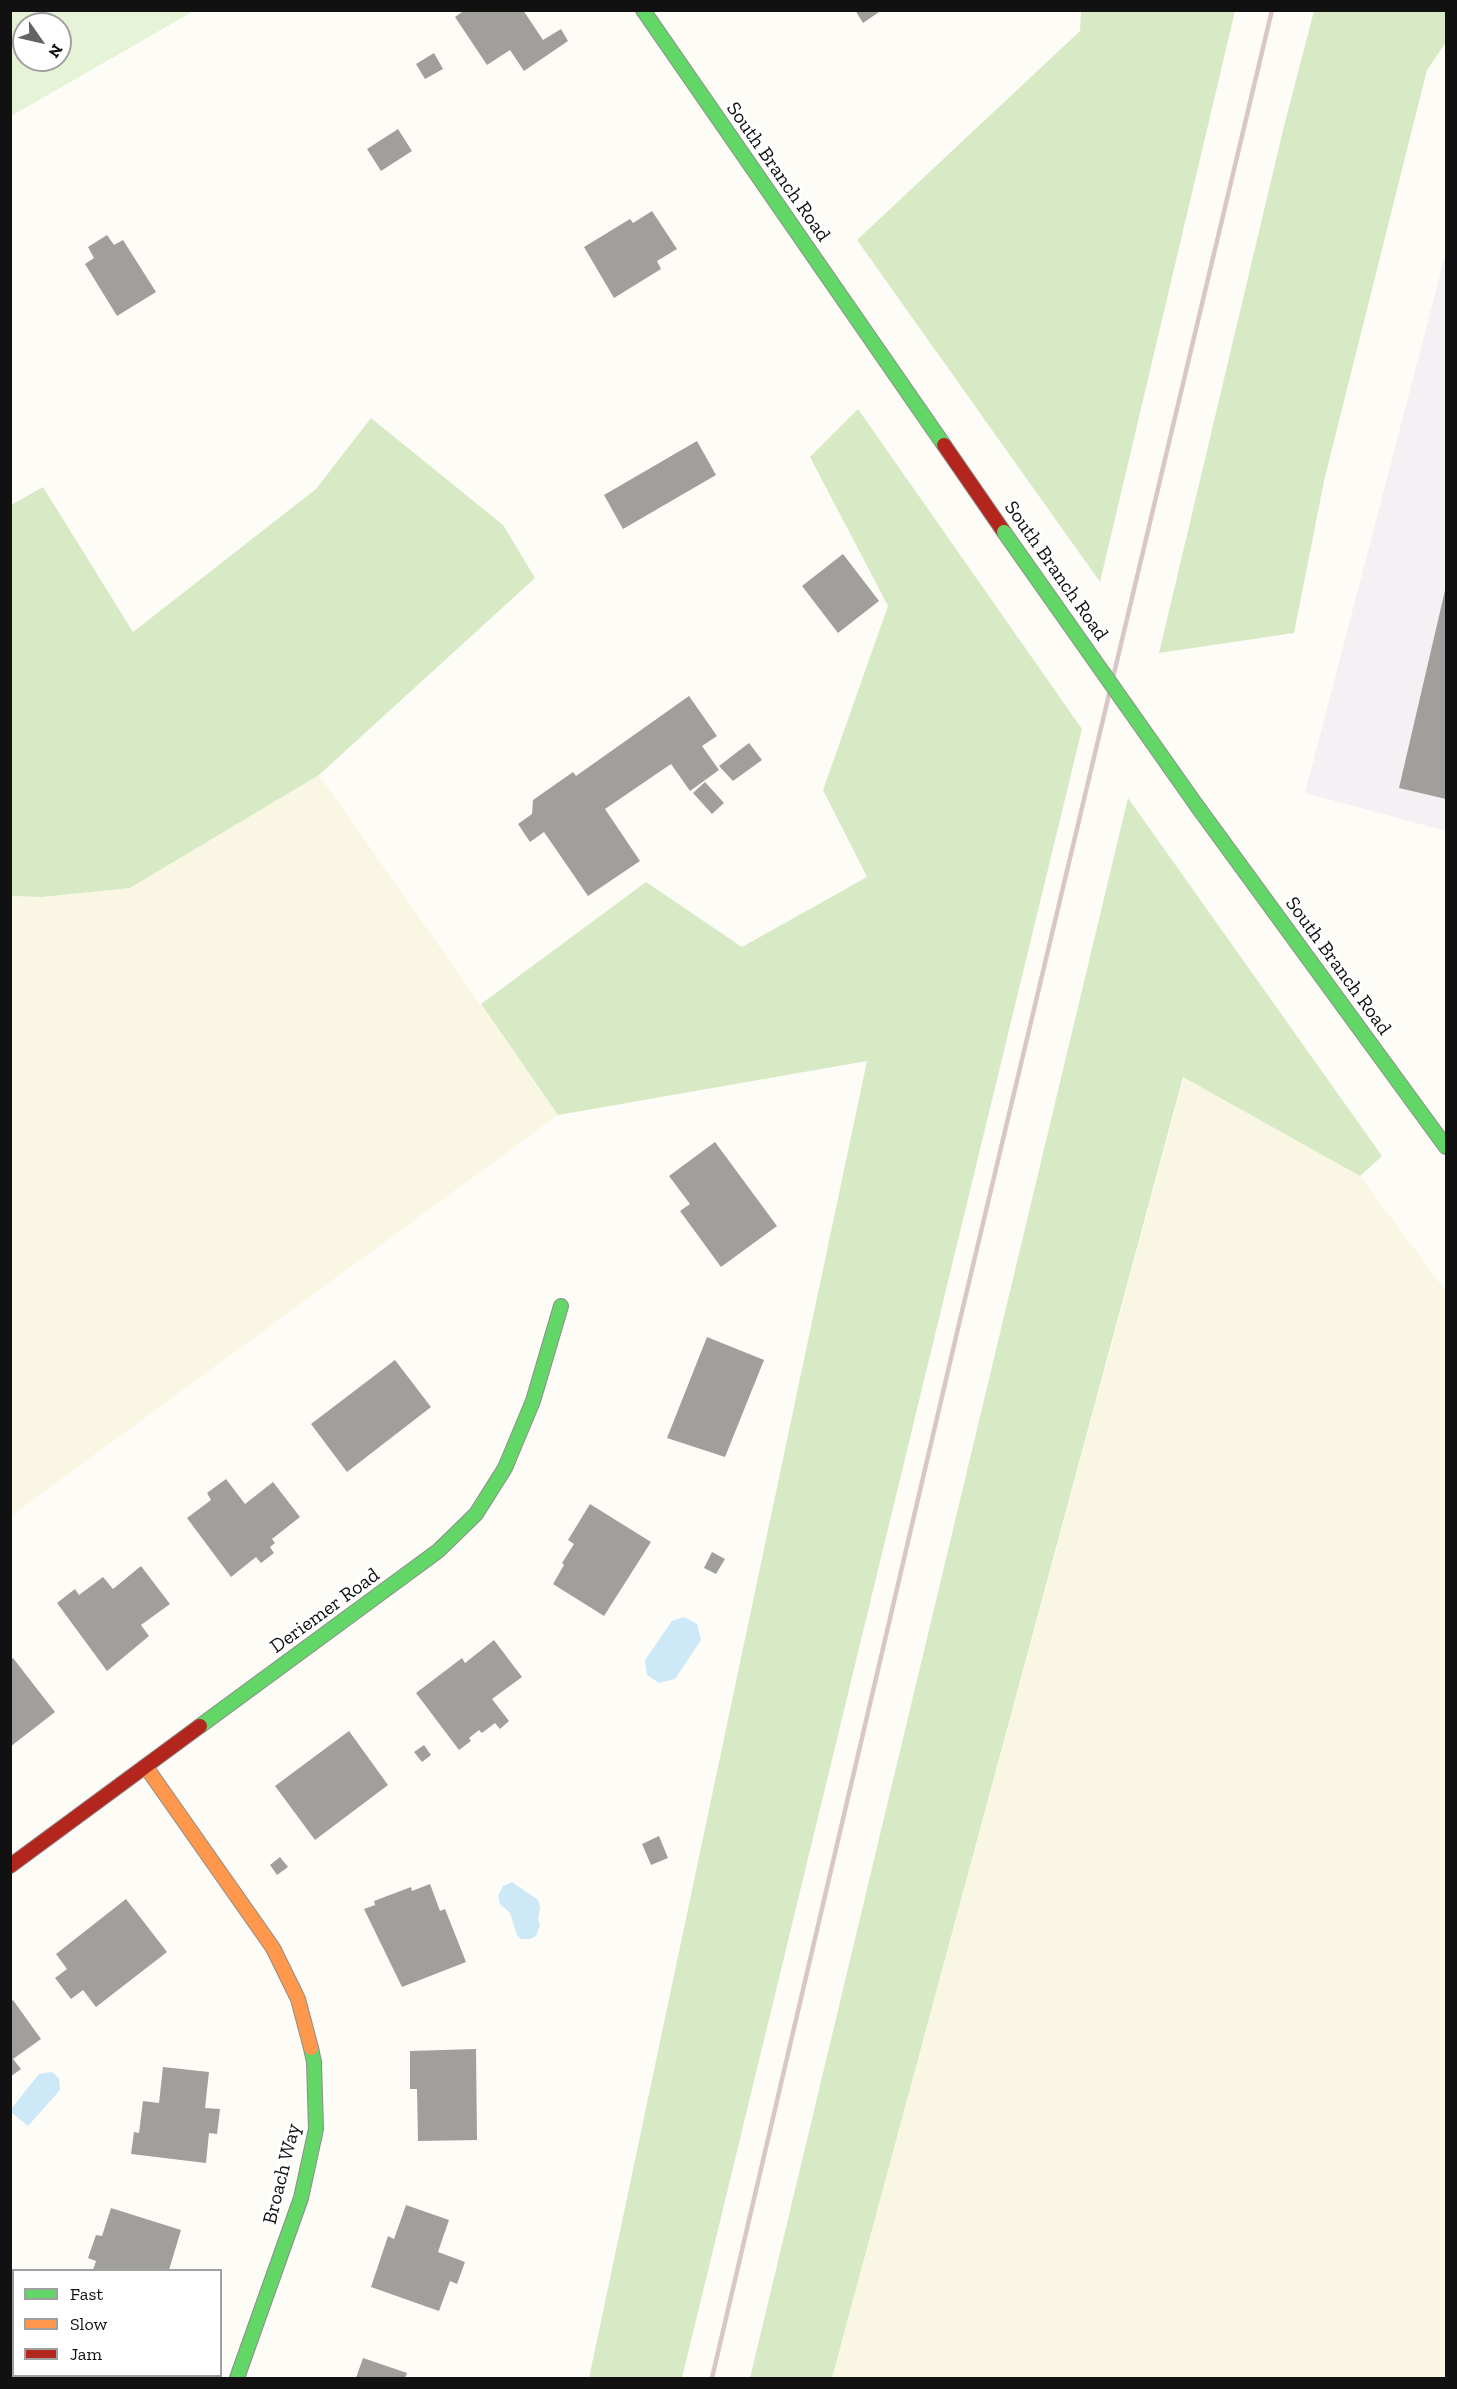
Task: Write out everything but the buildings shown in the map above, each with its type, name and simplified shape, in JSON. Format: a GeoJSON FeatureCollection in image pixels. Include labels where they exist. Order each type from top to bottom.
{"type":"FeatureCollection","features":[{"type":"Feature","properties":{"kind":"street","name":"South Branch Road"},"geometry":{"type":"LineString","coordinates":[[643,10],[1004,532],[1197,806],[1446,1147]]}},
{"type":"Feature","properties":{"kind":"street","name":"Deriemer Road"},"geometry":{"type":"LineString","coordinates":[[10,1866],[438,1551],[476,1514],[505,1468],[529,1411],[561,1306]]}},
{"type":"Feature","properties":{"kind":"street","name":"Broach Way"},"geometry":{"type":"LineString","coordinates":[[146,1767],[273,1948],[298,1999],[314,2062],[316,2128],[301,2198],[237,2379]]}},
{"type":"Feature","properties":{"kind":"shaded area"},"geometry":{"type":"Polygon","coordinates":[[[1446,252],[1446,831],[1305,793],[1446,252]]]}},
{"type":"Feature","properties":{"kind":"shaded area"},"geometry":{"type":"Polygon","coordinates":[[[319,775],[558,1115],[11,1516],[11,896],[42,897],[130,888],[319,775]]]}},
{"type":"Feature","properties":{"kind":"shaded area"},"geometry":{"type":"Polygon","coordinates":[[[1184,1077],[1360,1176],[1446,1291],[1446,2378],[832,2378],[1184,1077]]]}},
{"type":"Feature","properties":{"kind":"green space"},"geometry":{"type":"Polygon","coordinates":[[[11,10],[194,11],[11,116],[11,10]]]}},
{"type":"Feature","properties":{"kind":"green space"},"geometry":{"type":"Polygon","coordinates":[[[1081,11],[1235,11],[1100,582],[857,240],[1080,31],[1081,11]]]}},
{"type":"Feature","properties":{"kind":"green space"},"geometry":{"type":"Polygon","coordinates":[[[1314,11],[1446,11],[1446,42],[1427,70],[1324,481],[1294,633],[1159,653],[1284,126],[1314,11]]]}},
{"type":"Feature","properties":{"kind":"green space"},"geometry":{"type":"Polygon","coordinates":[[[858,409],[1082,729],[682,2378],[589,2378],[867,1061],[558,1115],[481,1004],[646,882],[742,947],[867,877],[823,790],[888,606],[810,457],[858,409]]]}},
{"type":"Feature","properties":{"kind":"green space"},"geometry":{"type":"Polygon","coordinates":[[[371,418],[503,525],[535,578],[319,775],[130,888],[42,897],[11,896],[11,505],[43,487],[133,632],[316,489],[371,418]]]}},
{"type":"Feature","properties":{"kind":"green space"},"geometry":{"type":"Polygon","coordinates":[[[1128,798],[1382,1156],[1360,1176],[1183,1077],[832,2378],[750,2378],[1128,798]]]}},
{"type":"Feature","properties":{"kind":"water"},"geometry":{"type":"Polygon","coordinates":[[[684,1617],[697,1624],[701,1640],[675,1679],[659,1683],[647,1675],[645,1660],[672,1621],[684,1617]]]}},
{"type":"Feature","properties":{"kind":"water"},"geometry":{"type":"Polygon","coordinates":[[[512,1882],[538,1900],[540,1925],[536,1936],[530,1939],[521,1939],[517,1935],[510,1913],[500,1904],[498,1896],[503,1886],[512,1882]]]}},
{"type":"Feature","properties":{"kind":"water"},"geometry":{"type":"Polygon","coordinates":[[[52,2072],[59,2078],[60,2090],[28,2126],[11,2112],[11,2109],[39,2074],[52,2072]]]}},
{"type":"Feature","properties":{"kind":"railway"},"geometry":{"type":"LineString","coordinates":[[712,2378],[959,1324],[1272,10]]}},
{"type":"Feature","properties":{"kind":"traffic: fast"},"geometry":{"type":"LineString","coordinates":[[643,10],[944,445]]}},
{"type":"Feature","properties":{"kind":"traffic: fast"},"geometry":{"type":"LineString","coordinates":[[1004,532],[1197,806]]}},
{"type":"Feature","properties":{"kind":"traffic: fast"},"geometry":{"type":"LineString","coordinates":[[1197,806],[1446,1147]]}},
{"type":"Feature","properties":{"kind":"traffic: fast"},"geometry":{"type":"LineString","coordinates":[[200,1726],[438,1551],[476,1514],[505,1468],[533,1401],[561,1306]]}},
{"type":"Feature","properties":{"kind":"traffic: fast"},"geometry":{"type":"LineString","coordinates":[[237,2378],[301,2198],[316,2129],[314,2062],[311,2048]]}},
{"type":"Feature","properties":{"kind":"traffic: slow"},"geometry":{"type":"LineString","coordinates":[[146,1767],[273,1948],[298,1999],[311,2048]]}},
{"type":"Feature","properties":{"kind":"traffic: jam"},"geometry":{"type":"LineString","coordinates":[[944,445],[1004,532]]}},
{"type":"Feature","properties":{"kind":"traffic: jam"},"geometry":{"type":"LineString","coordinates":[[10,1866],[200,1726]]}}]}
